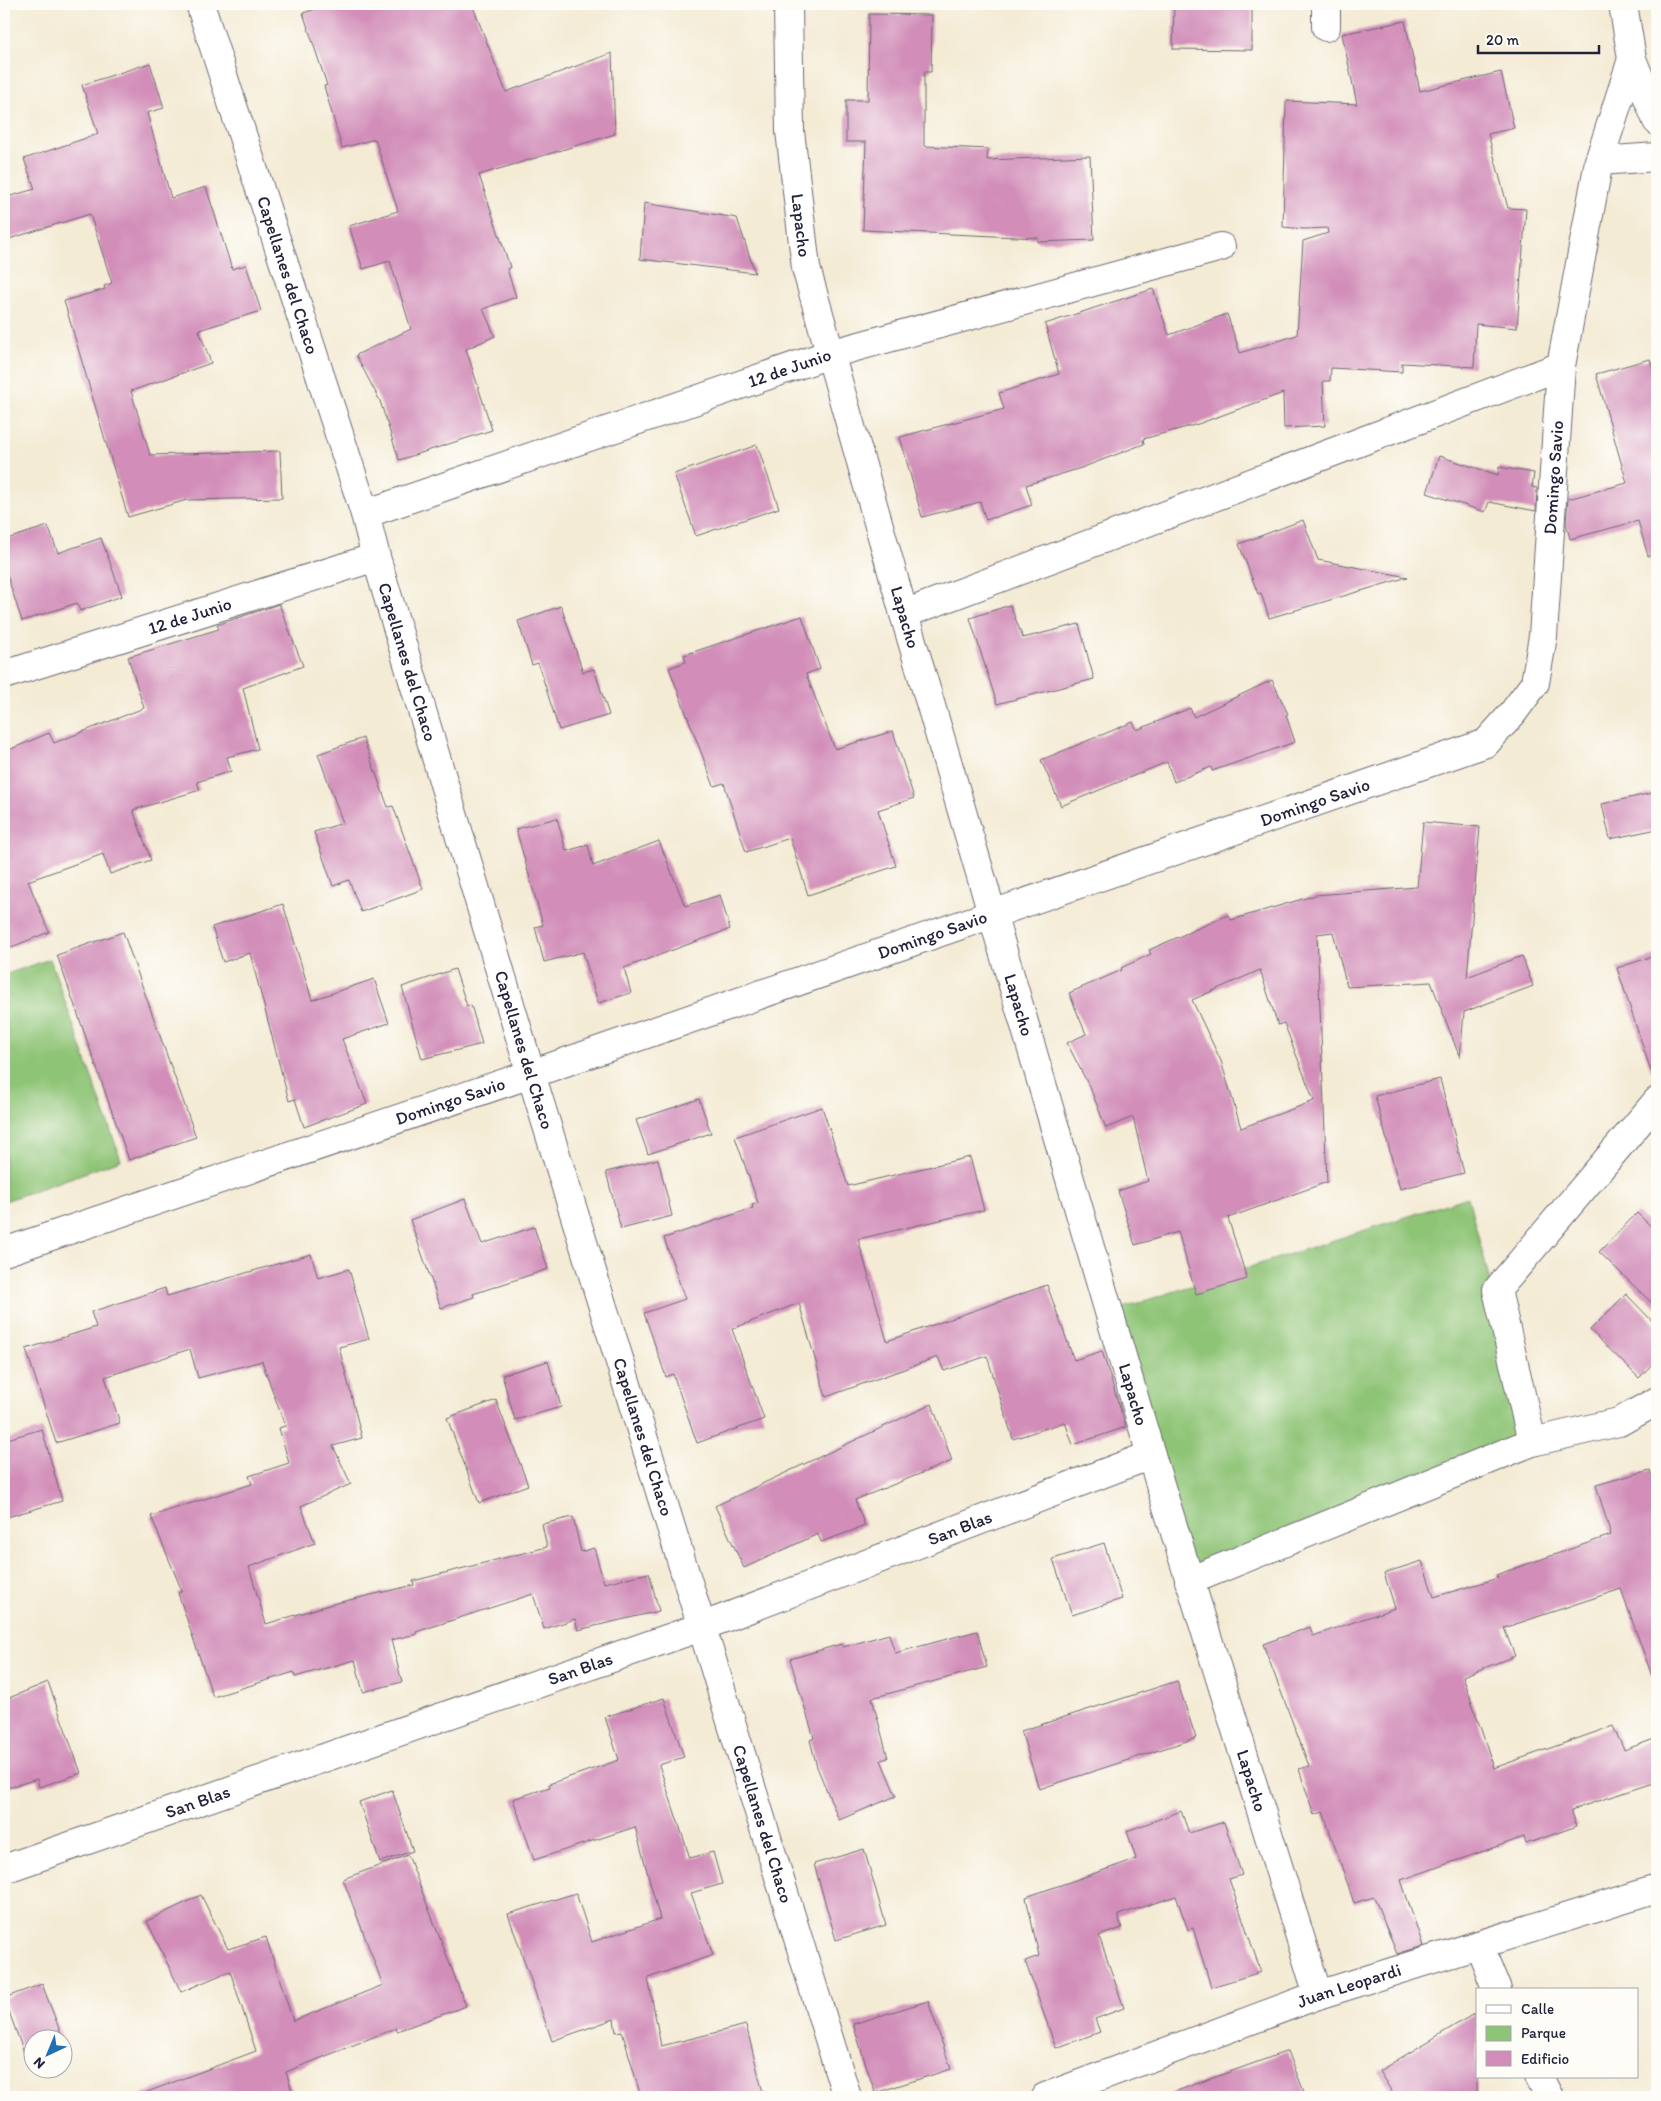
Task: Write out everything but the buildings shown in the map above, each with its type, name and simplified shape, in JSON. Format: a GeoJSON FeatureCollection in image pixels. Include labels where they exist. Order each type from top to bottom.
{"type":"FeatureCollection","features":[{"type":"Feature","properties":{"kind":"street","name":"Capellanes del Chaco"},"geometry":{"type":"LineString","coordinates":[[200,4],[365,514],[376,557],[531,1074],[847,2097]]}},
{"type":"Feature","properties":{"kind":"street","name":"Lapacho"},"geometry":{"type":"LineString","coordinates":[[788,4],[790,131],[806,268],[904,614],[1151,1455],[1318,1995]]}},
{"type":"Feature","properties":{"kind":"street"},"geometry":{"type":"LineString","coordinates":[[1623,4],[1632,59],[1657,120]]}},
{"type":"Feature","properties":{"kind":"street","name":"Domingo Savio"},"geometry":{"type":"LineString","coordinates":[[4,1252],[531,1074],[1486,743],[1512,714],[1535,683],[1543,636],[1561,366],[1599,161],[1632,59]]}},
{"type":"Feature","properties":{"kind":"street"},"geometry":{"type":"LineString","coordinates":[[1599,161],[1657,156]]}},
{"type":"Feature","properties":{"kind":"street","name":"12 de Junio"},"geometry":{"type":"LineString","coordinates":[[365,514],[830,354],[1221,247]]}},
{"type":"Feature","properties":{"kind":"street"},"geometry":{"type":"LineString","coordinates":[[904,614],[1561,366]]}},
{"type":"Feature","properties":{"kind":"street","name":"12 de Junio"},"geometry":{"type":"LineString","coordinates":[[4,675],[376,557]]}},
{"type":"Feature","properties":{"kind":"street"},"geometry":{"type":"LineString","coordinates":[[1532,1442],[1496,1290],[1657,1101]]}},
{"type":"Feature","properties":{"kind":"street"},"geometry":{"type":"LineString","coordinates":[[1189,1581],[1532,1442],[1619,1422],[1657,1401]]}},
{"type":"Feature","properties":{"kind":"street","name":"San Blas"},"geometry":{"type":"LineString","coordinates":[[4,1869],[701,1627],[1151,1455]]}},
{"type":"Feature","properties":{"kind":"street","name":"Juan Leopardi"},"geometry":{"type":"LineString","coordinates":[[1053,2096],[1318,1995],[1657,1890]]}},
{"type":"Feature","properties":{"kind":"street"},"geometry":{"type":"LineString","coordinates":[[1479,1946],[1496,1988]]}},
{"type":"Feature","properties":{"kind":"street"},"geometry":{"type":"LineString","coordinates":[[1540,2078],[1549,2097]]}},
{"type":"Feature","properties":{"kind":"green space"},"geometry":{"type":"Polygon","coordinates":[[[50,959],[121,1160],[5,1201],[4,975],[50,959]]]}},
{"type":"Feature","properties":{"kind":"green space"},"geometry":{"type":"Polygon","coordinates":[[[1468,1197],[1532,1442],[1189,1581],[1110,1312],[1468,1197]]]}}]}
